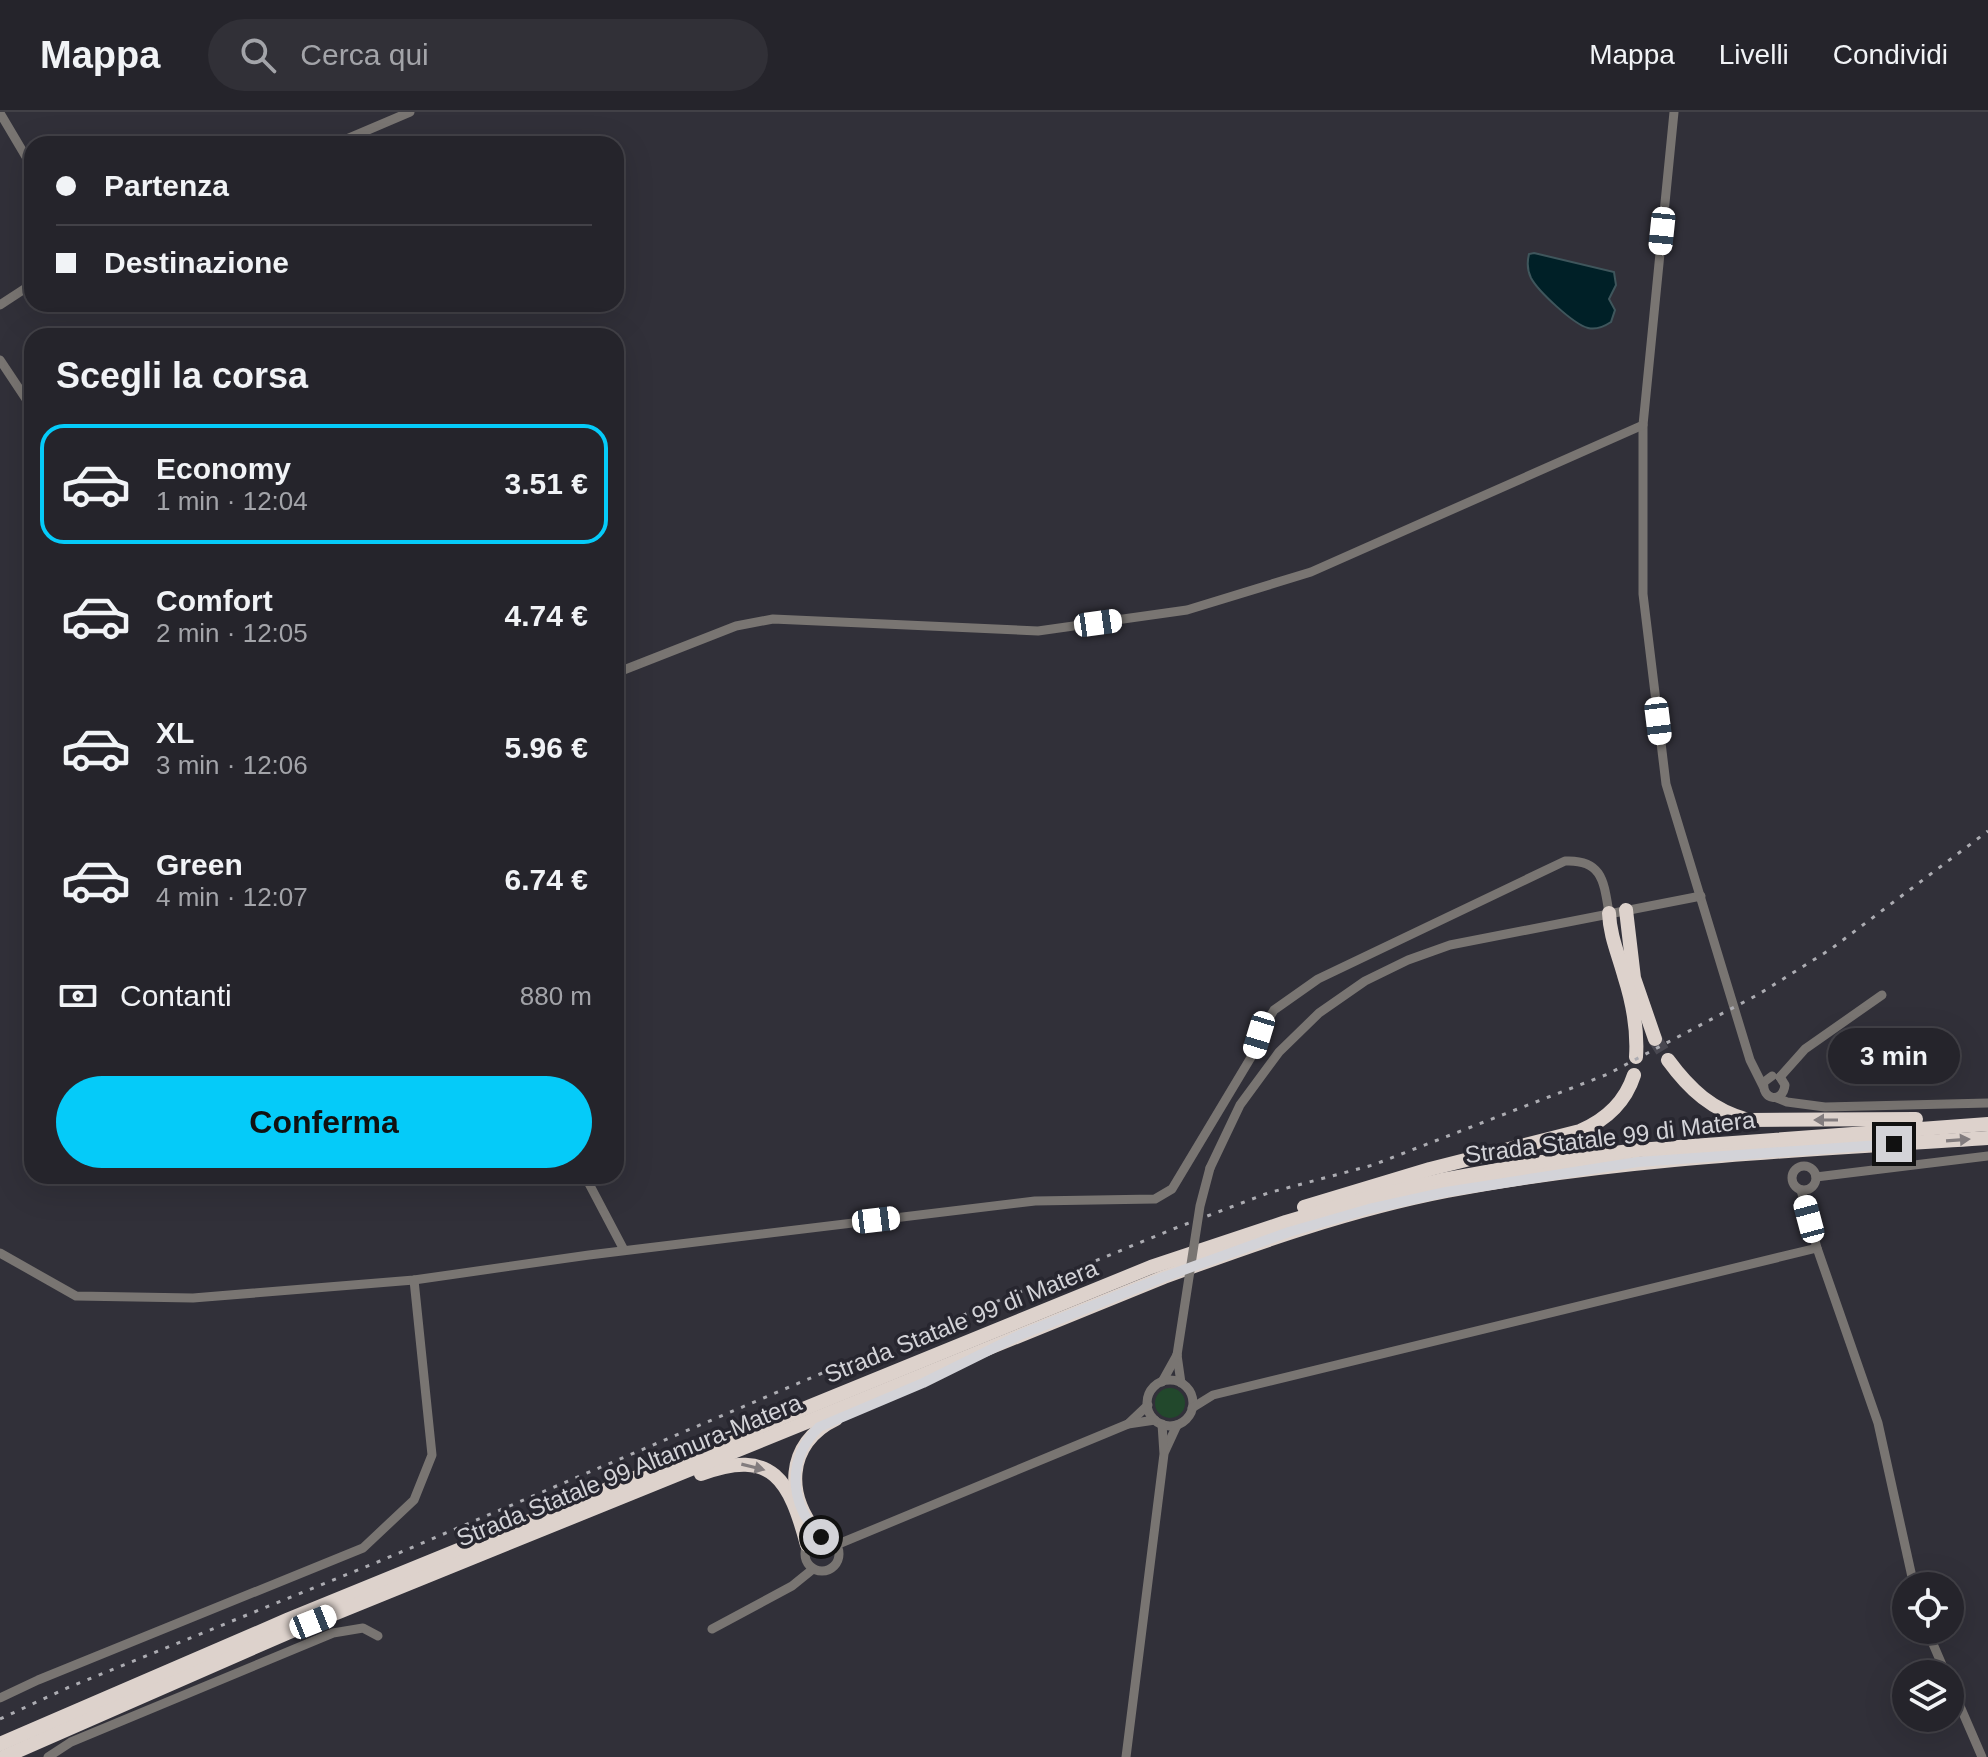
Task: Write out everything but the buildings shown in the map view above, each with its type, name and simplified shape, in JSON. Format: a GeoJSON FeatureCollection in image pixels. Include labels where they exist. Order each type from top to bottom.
{"type":"FeatureCollection","features":[{"type":"Feature","properties":{"kind":"highway"},"geometry":{"type":"LineString","coordinates":[[1626,910],[1634,978],[1655,1039]]}},
{"type":"Feature","properties":{"kind":"highway"},"geometry":{"type":"LineString","coordinates":[[1609,913],[1613,945],[1635,1018],[1638,1036],[1636,1057]]}},
{"type":"Feature","properties":{"kind":"highway"},"geometry":{"type":"LineString","coordinates":[[1668,1060],[1686,1085],[1705,1102],[1727,1114],[1748,1120],[1988,1122]]}},
{"type":"Feature","properties":{"kind":"highway"},"geometry":{"type":"LineString","coordinates":[[1151,1267],[1242,1228],[1326,1200],[1430,1169],[1580,1131],[1594,1125],[1616,1108],[1625,1098],[1634,1075]]}},
{"type":"Feature","properties":{"kind":"highway","name":"Strada Statale 99 di Matera"},"geometry":{"type":"LineString","coordinates":[[0,1744],[287,1620],[1151,1267],[1286,1222],[1442,1180],[1528,1165],[1638,1150],[1988,1122]]}},
{"type":"Feature","properties":{"kind":"highway","name":"Strada Statale 99 Altamura-Matera"},"geometry":{"type":"LineString","coordinates":[[4,1757],[287,1633],[1164,1277],[1289,1232],[1446,1192],[1638,1162],[1988,1138]]}},
{"type":"Feature","properties":{"kind":"highway"},"geometry":{"type":"LineString","coordinates":[[821,1537],[806,1518],[797,1495],[795,1474],[799,1454],[807,1438],[819,1427],[923,1383],[1020,1335]]}},
{"type":"Feature","properties":{"kind":"highway"},"geometry":{"type":"LineString","coordinates":[[442,1570],[499,1553],[706,1472],[739,1463],[756,1465],[782,1482],[801,1521],[807,1545]]}},
{"type":"Feature","properties":{"kind":"street"},"geometry":{"type":"LineString","coordinates":[[354,136],[410,112]]}},
{"type":"Feature","properties":{"kind":"street"},"geometry":{"type":"LineString","coordinates":[[1674,112],[1643,425],[1643,594],[1666,784],[1750,1060],[1766,1095],[1805,1106],[1988,1103]]}},
{"type":"Feature","properties":{"kind":"street"},"geometry":{"type":"LineString","coordinates":[[0,113],[24,154]]}},
{"type":"Feature","properties":{"kind":"street"},"geometry":{"type":"LineString","coordinates":[[0,305],[24,289]]}},
{"type":"Feature","properties":{"kind":"street"},"geometry":{"type":"LineString","coordinates":[[0,360],[24,396]]}},
{"type":"Feature","properties":{"kind":"street"},"geometry":{"type":"LineString","coordinates":[[624,670],[736,626],[773,619],[1038,631],[1187,610],[1311,572],[1643,425]]}},
{"type":"Feature","properties":{"kind":"street"},"geometry":{"type":"LineString","coordinates":[[0,1253],[76,1296],[193,1298],[414,1280],[624,1250],[1035,1201],[1155,1199],[1172,1189],[1253,1054],[1259,1035],[1274,1010],[1318,979],[1565,861],[1581,860],[1590,863],[1597,871],[1605,889],[1609,913]]}},
{"type":"Feature","properties":{"kind":"street"},"geometry":{"type":"LineString","coordinates":[[1128,1424],[1148,1405],[1151,1391],[1162,1382],[1177,1355],[1200,1206],[1210,1168],[1240,1105],[1279,1052],[1319,1013],[1365,981],[1408,960],[1450,945],[1701,896]]}},
{"type":"Feature","properties":{"kind":"street"},"geometry":{"type":"LineString","coordinates":[[1763,1086],[1766,1079],[1776,1076],[1805,1049],[1882,995]]}},
{"type":"Feature","properties":{"kind":"street"},"geometry":{"type":"LineString","coordinates":[[1750,1060],[1776,1076],[1805,1106]]}},
{"type":"Feature","properties":{"kind":"street"},"geometry":{"type":"LineString","coordinates":[[1777,1098],[1785,1088]]}},
{"type":"Feature","properties":{"kind":"street"},"geometry":{"type":"LineString","coordinates":[[1816,1177],[1988,1156]]}},
{"type":"Feature","properties":{"kind":"street"},"geometry":{"type":"LineString","coordinates":[[1816,1177],[1805,1166],[1794,1171],[1792,1182],[1801,1190],[1817,1248],[1878,1423],[1911,1572]]}},
{"type":"Feature","properties":{"kind":"street"},"geometry":{"type":"LineString","coordinates":[[1801,1190],[1812,1187],[1816,1177]]}},
{"type":"Feature","properties":{"kind":"street"},"geometry":{"type":"LineString","coordinates":[[589,1184],[624,1250]]}},
{"type":"Feature","properties":{"kind":"street"},"geometry":{"type":"LineString","coordinates":[[1164,1454],[1177,1425],[1187,1419],[1192,1408],[1213,1395],[1817,1248]]}},
{"type":"Feature","properties":{"kind":"street"},"geometry":{"type":"LineString","coordinates":[[0,1698],[363,1548],[414,1500],[432,1455],[414,1280]]}},
{"type":"Feature","properties":{"kind":"street"},"geometry":{"type":"LineString","coordinates":[[1177,1355],[1192,1408]]}},
{"type":"Feature","properties":{"kind":"street"},"geometry":{"type":"LineString","coordinates":[[1162,1382],[1213,1395]]}},
{"type":"Feature","properties":{"kind":"street"},"geometry":{"type":"LineString","coordinates":[[1126,1757],[1164,1454],[1159,1422],[1148,1405]]}},
{"type":"Feature","properties":{"kind":"street"},"geometry":{"type":"LineString","coordinates":[[836,1545],[1128,1424],[1159,1422],[1177,1425]]}},
{"type":"Feature","properties":{"kind":"street"},"geometry":{"type":"LineString","coordinates":[[816,1538],[832,1540],[836,1545],[839,1556],[834,1566],[824,1572],[813,1569],[806,1561],[807,1545],[816,1538]]}},
{"type":"Feature","properties":{"kind":"street"},"geometry":{"type":"LineString","coordinates":[[712,1629],[792,1586],[813,1569]]}},
{"type":"Feature","properties":{"kind":"street"},"geometry":{"type":"LineString","coordinates":[[48,1757],[71,1742],[333,1633],[363,1628],[378,1636]]}},
{"type":"Feature","properties":{"kind":"street"},"geometry":{"type":"LineString","coordinates":[[1964,1715],[1982,1757]]}},
{"type":"Feature","properties":{"kind":"street"},"geometry":{"type":"LineString","coordinates":[[20,1757],[33,1751],[44,1739]]}},
{"type":"Feature","properties":{"kind":"green space"},"geometry":{"type":"Polygon","coordinates":[[[1170,1388],[1181,1392],[1185,1403],[1181,1414],[1170,1418],[1159,1414],[1155,1403],[1159,1392],[1170,1388]]]}},
{"type":"Feature","properties":{"kind":"water"},"geometry":{"type":"Polygon","coordinates":[[[1534,253],[1614,272],[1616,285],[1609,299],[1615,310],[1611,322],[1588,328],[1556,306],[1530,275],[1528,257],[1534,253]]]}},
{"type":"Feature","properties":{"kind":"tunnel"},"geometry":{"type":"LineString","coordinates":[[1655,1039],[1668,1060]]}},
{"type":"Feature","properties":{"kind":"railway"},"geometry":{"type":"LineString","coordinates":[[0,1719],[67,1688],[380,1561],[820,1374],[1173,1229],[1268,1193],[1373,1165],[1608,1074],[1759,994],[1831,949],[1988,831]]}},
{"type":"Feature","properties":{"kind":"route"},"geometry":{"type":"LineString","coordinates":[[821,1537],[806,1518],[797,1495],[795,1474],[799,1454],[807,1438],[819,1427],[923,1383],[1020,1335],[1164,1277],[1289,1232],[1369,1209],[1446,1192],[1638,1162],[1894,1144]]}}]}
